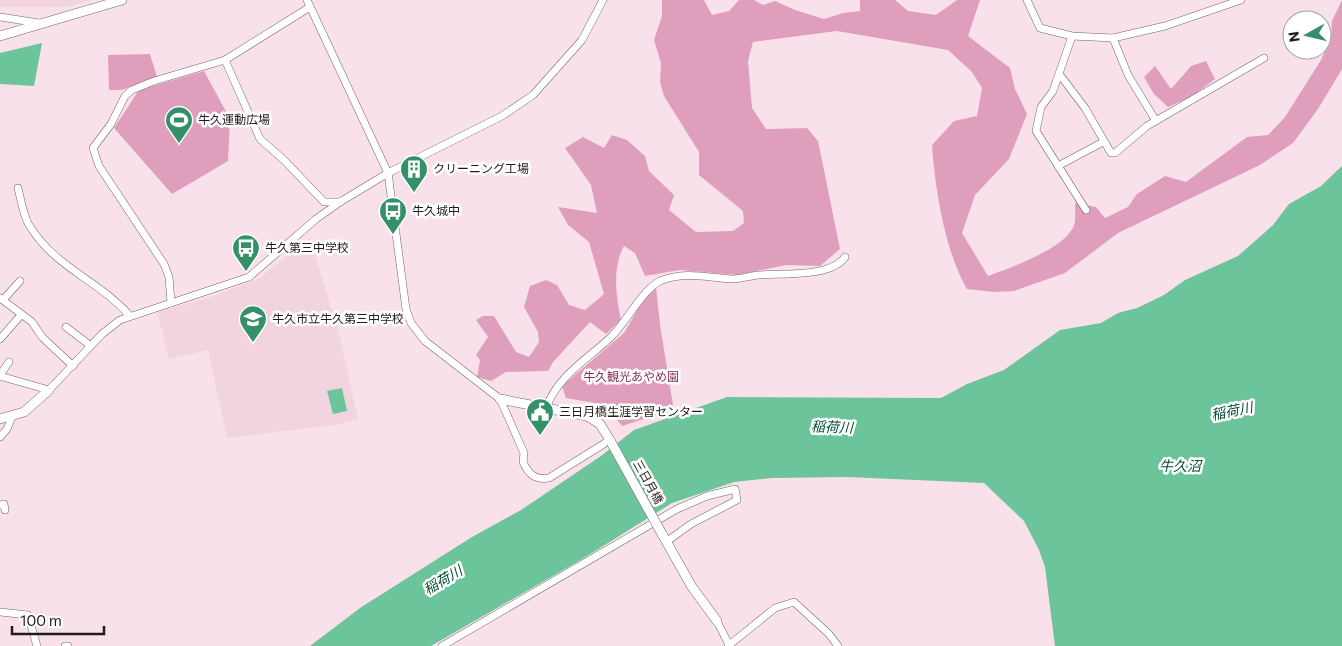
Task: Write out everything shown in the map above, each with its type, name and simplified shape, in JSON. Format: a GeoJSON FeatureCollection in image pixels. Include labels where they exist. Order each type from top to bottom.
{"type":"FeatureCollection","features":[{"type":"Feature","properties":{"kind":"street"},"geometry":{"type":"LineString","coordinates":[[0,36],[122,0]]}},
{"type":"Feature","properties":{"kind":"street"},"geometry":{"type":"LineString","coordinates":[[0,419],[24,412],[50,390],[112,326],[130,316],[249,277],[316,219],[340,202],[388,173],[502,116],[533,95],[582,40],[603,0]]}},
{"type":"Feature","properties":{"kind":"street"},"geometry":{"type":"LineString","coordinates":[[1028,0],[1040,28],[1072,36],[1113,38],[1165,26],[1241,0]]}},
{"type":"Feature","properties":{"kind":"street"},"geometry":{"type":"LineString","coordinates":[[171,303],[168,277],[164,264],[99,166],[93,148],[111,124],[125,96],[132,90],[225,60],[309,4],[388,173],[406,309],[411,323],[425,341],[500,400],[524,453],[523,462],[527,471],[540,479],[549,478],[611,441]]}},
{"type":"Feature","properties":{"kind":"street"},"geometry":{"type":"LineString","coordinates":[[0,17],[44,24]]}},
{"type":"Feature","properties":{"kind":"street"},"geometry":{"type":"LineString","coordinates":[[1072,36],[1060,75],[1053,91],[1041,107],[1036,131],[1086,210]]}},
{"type":"Feature","properties":{"kind":"street"},"geometry":{"type":"LineString","coordinates":[[1113,38],[1128,75],[1156,121]]}},
{"type":"Feature","properties":{"kind":"street"},"geometry":{"type":"LineString","coordinates":[[1060,75],[1085,108],[1111,153],[1116,153],[1156,121],[1264,58]]}},
{"type":"Feature","properties":{"kind":"street"},"geometry":{"type":"LineString","coordinates":[[225,60],[260,139],[284,160],[324,202],[340,202]]}},
{"type":"Feature","properties":{"kind":"street"},"geometry":{"type":"LineString","coordinates":[[1058,166],[1104,142]]}},
{"type":"Feature","properties":{"kind":"street"},"geometry":{"type":"LineString","coordinates":[[18,188],[28,224],[50,254],[117,301],[130,316]]}},
{"type":"Feature","properties":{"kind":"street"},"geometry":{"type":"LineString","coordinates":[[546,408],[562,381],[610,338],[627,320],[648,290],[659,282],[678,275],[733,279],[754,275],[817,272],[834,266],[845,257]]}},
{"type":"Feature","properties":{"kind":"street"},"geometry":{"type":"LineString","coordinates":[[20,281],[1,299],[32,322],[42,337],[72,366]]}},
{"type":"Feature","properties":{"kind":"street"},"geometry":{"type":"LineString","coordinates":[[0,340],[21,315]]}},
{"type":"Feature","properties":{"kind":"street"},"geometry":{"type":"LineString","coordinates":[[66,327],[91,346]]}},
{"type":"Feature","properties":{"kind":"street"},"geometry":{"type":"LineString","coordinates":[[9,362],[0,376],[50,390]]}},
{"type":"Feature","properties":{"kind":"street","name":"三日月橋"},"geometry":{"type":"LineString","coordinates":[[500,400],[587,416],[600,424],[692,587],[717,621]]}},
{"type":"Feature","properties":{"kind":"street"},"geometry":{"type":"LineString","coordinates":[[0,437],[7,429],[12,417]]}},
{"type":"Feature","properties":{"kind":"street"},"geometry":{"type":"LineString","coordinates":[[442,646],[677,509],[707,496],[735,489],[737,500],[691,524],[666,542]]}},
{"type":"Feature","properties":{"kind":"street"},"geometry":{"type":"LineString","coordinates":[[717,621],[728,645],[775,608],[794,602],[829,634],[838,646]]}},
{"type":"Feature","properties":{"kind":"street"},"geometry":{"type":"LineString","coordinates":[[0,612],[28,615],[37,646]]}},
{"type":"Feature","properties":{"kind":"shaded area"},"geometry":{"type":"Polygon","coordinates":[[[0,0],[92,0],[67,7],[0,7],[0,0]]]}},
{"type":"Feature","properties":{"kind":"shaded area","name":"牛久市立牛久第三中学校"},"geometry":{"type":"Polygon","coordinates":[[[310,238],[340,337],[358,419],[335,425],[227,438],[208,350],[169,359],[157,312],[211,297],[258,279],[310,238]]]}},
{"type":"Feature","properties":{"kind":"green space"},"geometry":{"type":"Polygon","coordinates":[[[662,0],[704,0],[712,15],[729,11],[739,0],[754,0],[763,5],[775,1],[795,10],[824,19],[843,13],[860,11],[860,0],[895,0],[908,11],[936,15],[957,0],[980,0],[968,36],[1010,68],[1015,89],[1027,114],[1009,159],[975,195],[962,233],[988,276],[1036,257],[1059,243],[1074,226],[1075,203],[1096,207],[1105,218],[1128,207],[1137,194],[1165,176],[1186,182],[1247,137],[1268,135],[1285,117],[1321,60],[1332,60],[1332,21],[1342,0],[1342,69],[1318,109],[1293,143],[1260,165],[1118,233],[1065,273],[1014,291],[993,292],[967,289],[959,274],[942,219],[933,162],[932,145],[954,121],[977,116],[982,88],[972,72],[948,50],[837,31],[753,42],[748,61],[752,108],[766,129],[807,128],[818,141],[840,249],[820,266],[786,265],[737,275],[680,270],[645,276],[635,253],[624,246],[620,254],[616,273],[621,320],[606,334],[590,322],[553,362],[548,371],[506,372],[491,381],[477,377],[480,360],[476,355],[488,337],[476,320],[483,316],[494,316],[516,352],[529,357],[539,342],[538,332],[524,307],[530,286],[546,280],[557,285],[569,305],[585,310],[604,294],[589,242],[568,225],[558,207],[597,213],[591,185],[565,148],[583,137],[604,148],[612,135],[627,140],[645,156],[649,171],[674,195],[669,210],[696,232],[733,231],[744,223],[743,211],[699,175],[699,152],[664,96],[660,82],[661,63],[654,40],[662,16],[662,0]]]}},
{"type":"Feature","properties":{"kind":"green space"},"geometry":{"type":"Polygon","coordinates":[[[150,54],[157,77],[122,90],[109,90],[108,55],[150,54]]]}},
{"type":"Feature","properties":{"kind":"green space"},"geometry":{"type":"Polygon","coordinates":[[[1206,61],[1215,79],[1192,96],[1168,107],[1154,94],[1144,77],[1155,66],[1171,89],[1191,66],[1206,61]]]}},
{"type":"Feature","properties":{"kind":"green space","name":"牛久運動広場"},"geometry":{"type":"Polygon","coordinates":[[[204,71],[230,119],[228,161],[172,194],[114,128],[139,90],[204,71]]]}},
{"type":"Feature","properties":{"kind":"green space","name":"牛久観光あやめ園"},"geometry":{"type":"Polygon","coordinates":[[[656,287],[673,405],[653,416],[622,426],[606,405],[566,398],[562,386],[624,333],[642,302],[656,287]]]}},
{"type":"Feature","properties":{"kind":"water"},"geometry":{"type":"Polygon","coordinates":[[[42,43],[34,86],[0,84],[0,53],[42,43]]]}},
{"type":"Feature","properties":{"kind":"water","name":"牛久沼"},"geometry":{"type":"Polygon","coordinates":[[[1342,166],[1342,646],[1055,646],[1045,567],[1039,550],[1024,521],[984,483],[847,477],[772,478],[734,482],[672,503],[584,558],[431,646],[310,646],[360,608],[472,537],[521,510],[601,456],[634,430],[727,397],[941,398],[967,384],[1004,370],[1060,330],[1101,323],[1118,313],[1137,308],[1164,295],[1185,280],[1238,256],[1273,225],[1289,204],[1321,186],[1342,166]]]}},
{"type":"Feature","properties":{"kind":"water"},"geometry":{"type":"Polygon","coordinates":[[[342,388],[347,411],[333,414],[327,391],[342,388]]]}},
{"type":"Feature","properties":{"kind":"place","name":"牛久運動広場"},"geometry":{"type":"Point","coordinates":[179,144]}},
{"type":"Feature","properties":{"kind":"place","name":"クリーニング工場"},"geometry":{"type":"Point","coordinates":[414,193]}},
{"type":"Feature","properties":{"kind":"place","name":"牛久城中"},"geometry":{"type":"Point","coordinates":[393,235]}},
{"type":"Feature","properties":{"kind":"place","name":"牛久第三中学校"},"geometry":{"type":"Point","coordinates":[246,272]}},
{"type":"Feature","properties":{"kind":"place","name":"牛久市立牛久第三中学校"},"geometry":{"type":"Point","coordinates":[253,343]}},
{"type":"Feature","properties":{"kind":"place","name":"三日月橋生涯学習センター"},"geometry":{"type":"Point","coordinates":[540,436]}},
{"type":"Feature","properties":{"kind":"water label","name":"稲荷川"},"geometry":{"type":"Point","coordinates":[1232,411]}},
{"type":"Feature","properties":{"kind":"water label","name":"稲荷川"},"geometry":{"type":"Point","coordinates":[832,427]}},
{"type":"Feature","properties":{"kind":"water label","name":"稲荷川"},"geometry":{"type":"Point","coordinates":[443,580]}}]}
